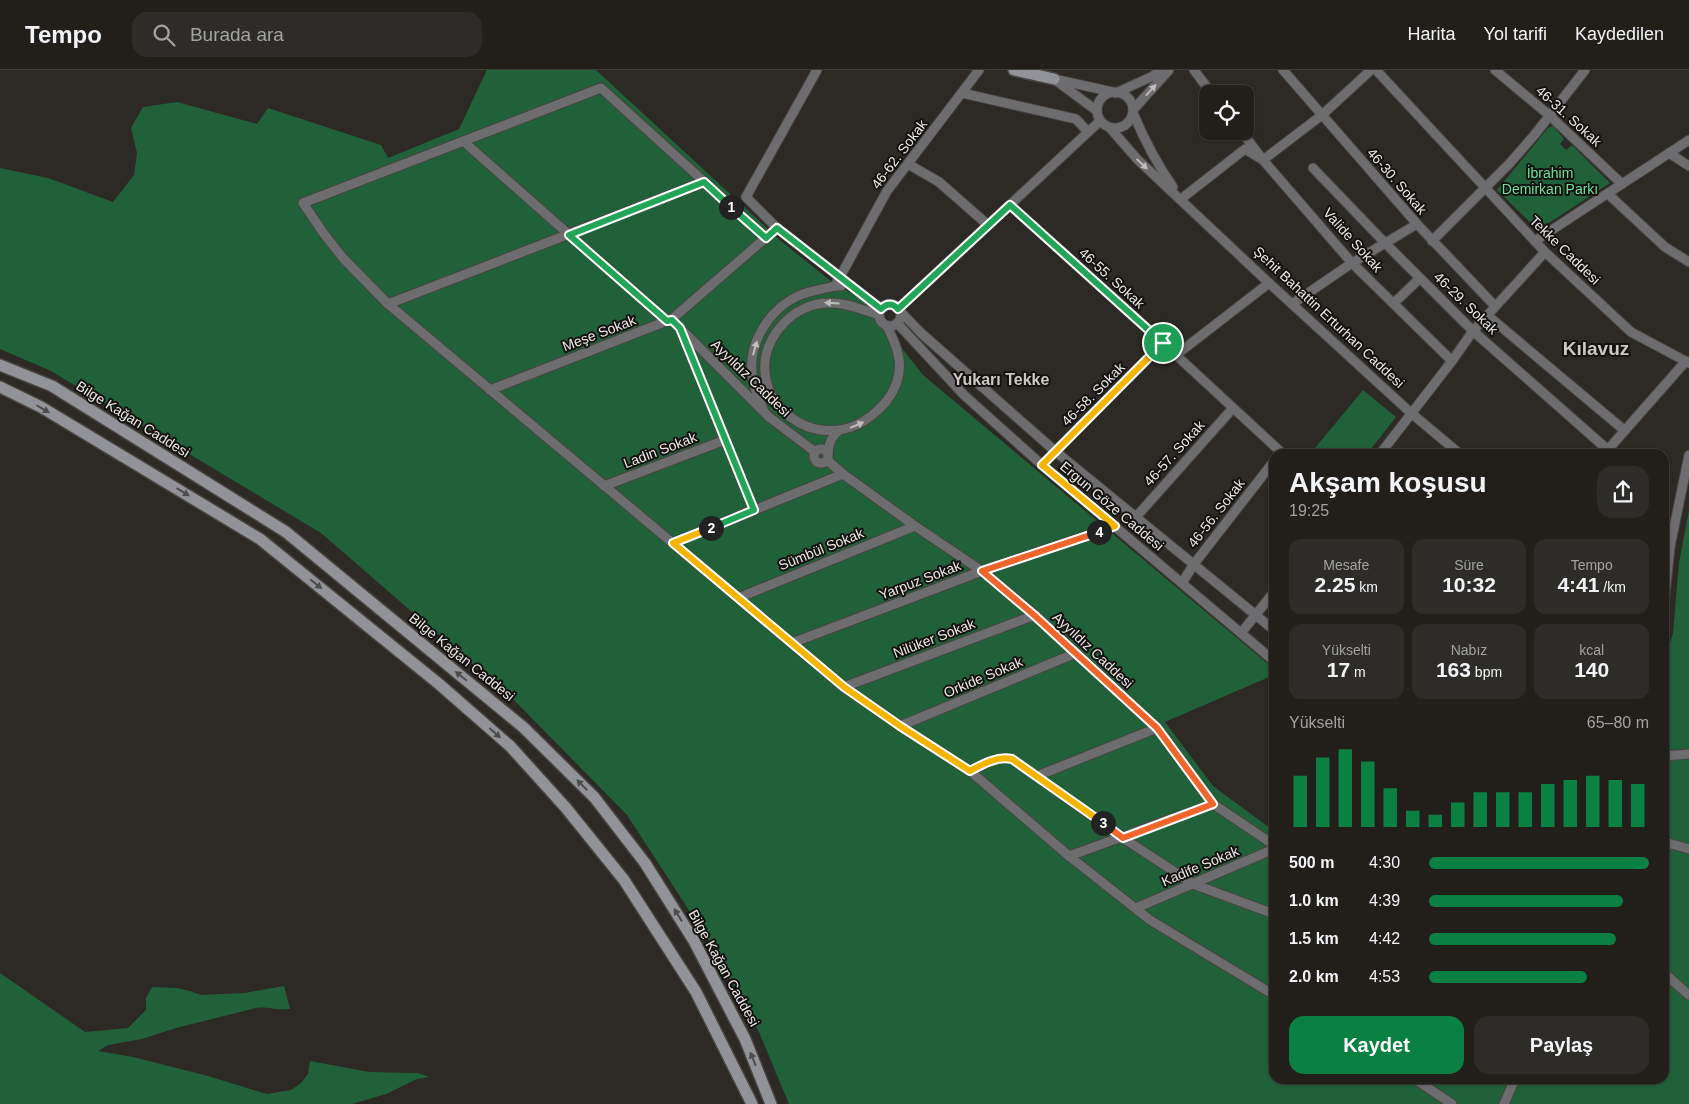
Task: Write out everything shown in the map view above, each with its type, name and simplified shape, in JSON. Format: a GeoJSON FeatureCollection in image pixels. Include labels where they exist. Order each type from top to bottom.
{"type":"FeatureCollection","features":[{"type":"Feature","properties":{"kind":"main road"},"geometry":{"type":"LineString","coordinates":[[1014,70],[1054,79]]}},
{"type":"Feature","properties":{"kind":"main road","name":"Bilge Kağan Caddesi"},"geometry":{"type":"LineString","coordinates":[[0,365],[52,386],[286,532],[523,727],[594,796],[645,863],[694,941],[745,1039],[771,1104]]}},
{"type":"Feature","properties":{"kind":"main road"},"geometry":{"type":"LineString","coordinates":[[0,386],[41,407],[260,539],[439,684],[510,746],[566,808],[624,880],[696,992],[752,1104]]}},
{"type":"Feature","properties":{"kind":"street"},"geometry":{"type":"LineString","coordinates":[[817,70],[746,197],[777,228],[854,286],[880,312],[882,322],[892,324]]}},
{"type":"Feature","properties":{"kind":"street","name":"46-62. Sokak"},"geometry":{"type":"LineString","coordinates":[[835,286],[887,191],[980,70]]}},
{"type":"Feature","properties":{"kind":"street"},"geometry":{"type":"LineString","coordinates":[[1162,70],[1153,76],[1102,98],[1098,103],[1097,110],[1100,121],[1110,128],[1124,126],[1130,119],[1133,111],[1169,70]]}},
{"type":"Feature","properties":{"kind":"street"},"geometry":{"type":"LineString","coordinates":[[1194,70],[1205,85]]}},
{"type":"Feature","properties":{"kind":"street","name":"46-30. Sokak"},"geometry":{"type":"LineString","coordinates":[[1283,70],[1432,241],[1495,306]]}},
{"type":"Feature","properties":{"kind":"street"},"geometry":{"type":"LineString","coordinates":[[1181,199],[1245,149],[1263,160],[1322,115],[1371,70]]}},
{"type":"Feature","properties":{"kind":"street","name":"Tekke Caddesi"},"geometry":{"type":"LineString","coordinates":[[1376,70],[1545,252],[1631,332],[1687,362]]}},
{"type":"Feature","properties":{"kind":"street","name":"46-31. Sokak"},"geometry":{"type":"LineString","coordinates":[[1495,70],[1549,115],[1622,184]]}},
{"type":"Feature","properties":{"kind":"street"},"geometry":{"type":"LineString","coordinates":[[1432,241],[1486,188],[1536,133],[1586,70]]}},
{"type":"Feature","properties":{"kind":"street"},"geometry":{"type":"LineString","coordinates":[[1054,79],[1122,94],[1132,104],[1133,111]]}},
{"type":"Feature","properties":{"kind":"street"},"geometry":{"type":"LineString","coordinates":[[1054,79],[1097,110]]}},
{"type":"Feature","properties":{"kind":"street"},"geometry":{"type":"LineString","coordinates":[[766,238],[601,88],[303,203],[343,258],[388,304],[844,687],[970,771],[1070,856],[1150,920],[1269,993]]}},
{"type":"Feature","properties":{"kind":"street"},"geometry":{"type":"LineString","coordinates":[[962,93],[1076,119],[1088,132]]}},
{"type":"Feature","properties":{"kind":"street","name":"Şehit Bahattin Erturhan Caddesi"},"geometry":{"type":"LineString","coordinates":[[1133,111],[1156,163],[1181,199]]}},
{"type":"Feature","properties":{"kind":"street"},"geometry":{"type":"LineString","coordinates":[[899,310],[1100,121]]}},
{"type":"Feature","properties":{"kind":"street","name":"Şehit Bahattin Erturhan Caddesi"},"geometry":{"type":"LineString","coordinates":[[1110,128],[1138,160],[1269,283],[1411,413],[1454,449]]}},
{"type":"Feature","properties":{"kind":"street","name":"Valide Sokak"},"geometry":{"type":"LineString","coordinates":[[1248,140],[1352,263],[1452,361]]}},
{"type":"Feature","properties":{"kind":"street"},"geometry":{"type":"LineString","coordinates":[[1535,241],[1689,140]]}},
{"type":"Feature","properties":{"kind":"street","name":"Ayyıldız Caddesi"},"geometry":{"type":"LineString","coordinates":[[463,141],[569,235],[680,328],[763,412],[823,454],[842,474],[982,571],[1034,615],[1157,728],[1213,804],[1269,842]]}},
{"type":"Feature","properties":{"kind":"street"},"geometry":{"type":"LineString","coordinates":[[1669,152],[1689,166]]}},
{"type":"Feature","properties":{"kind":"street"},"geometry":{"type":"LineString","coordinates":[[908,164],[939,182],[988,225]]}},
{"type":"Feature","properties":{"kind":"street","name":"46-29. Sokak"},"geometry":{"type":"LineString","coordinates":[[1313,168],[1473,331],[1603,449]]}},
{"type":"Feature","properties":{"kind":"street"},"geometry":{"type":"LineString","coordinates":[[388,304],[704,182]]}},
{"type":"Feature","properties":{"kind":"street"},"geometry":{"type":"LineString","coordinates":[[1608,194],[1665,247],[1689,262]]}},
{"type":"Feature","properties":{"kind":"street","name":"46-55. Sokak"},"geometry":{"type":"LineString","coordinates":[[1010,205],[1277,449]]}},
{"type":"Feature","properties":{"kind":"street"},"geometry":{"type":"LineString","coordinates":[[1292,304],[1352,263],[1417,224]]}},
{"type":"Feature","properties":{"kind":"street","name":"Meşe Sokak"},"geometry":{"type":"LineString","coordinates":[[490,390],[669,320],[777,228]]}},
{"type":"Feature","properties":{"kind":"street"},"geometry":{"type":"LineString","coordinates":[[1384,449],[1473,331],[1545,252]]}},
{"type":"Feature","properties":{"kind":"street"},"geometry":{"type":"LineString","coordinates":[[1394,304],[1420,278]]}},
{"type":"Feature","properties":{"kind":"street"},"geometry":{"type":"LineString","coordinates":[[1176,355],[1269,283]]}},
{"type":"Feature","properties":{"kind":"street"},"geometry":{"type":"LineString","coordinates":[[763,412],[753,378],[753,354],[766,322],[785,303],[800,295],[835,286],[854,286]]}},
{"type":"Feature","properties":{"kind":"street"},"geometry":{"type":"LineString","coordinates":[[880,312],[829,302],[803,309],[785,321],[771,342],[765,361],[770,390],[781,408],[805,426],[821,430],[851,428],[874,415],[894,391],[898,374],[898,354],[892,324]]}},
{"type":"Feature","properties":{"kind":"street"},"geometry":{"type":"LineString","coordinates":[[880,312],[886,305],[899,310]]}},
{"type":"Feature","properties":{"kind":"street"},"geometry":{"type":"LineString","coordinates":[[892,324],[900,317],[899,310]]}},
{"type":"Feature","properties":{"kind":"street","name":"Ergun Göze Caddesi"},"geometry":{"type":"LineString","coordinates":[[899,310],[921,333],[1055,451],[1269,626]]}},
{"type":"Feature","properties":{"kind":"street","name":"46-29. Sokak"},"geometry":{"type":"LineString","coordinates":[[1487,315],[1624,430]]}},
{"type":"Feature","properties":{"kind":"street","name":"Ergun Göze Caddesi"},"geometry":{"type":"LineString","coordinates":[[892,324],[964,395],[1042,465],[1269,657]]}},
{"type":"Feature","properties":{"kind":"street"},"geometry":{"type":"LineString","coordinates":[[680,328],[754,510]]}},
{"type":"Feature","properties":{"kind":"street","name":"46-58. Sokak"},"geometry":{"type":"LineString","coordinates":[[1042,465],[1163,343]]}},
{"type":"Feature","properties":{"kind":"street"},"geometry":{"type":"LineString","coordinates":[[1608,449],[1687,362]]}},
{"type":"Feature","properties":{"kind":"street"},"geometry":{"type":"LineString","coordinates":[[951,381],[962,369]]}},
{"type":"Feature","properties":{"kind":"street"},"geometry":{"type":"LineString","coordinates":[[964,395],[976,382]]}},
{"type":"Feature","properties":{"kind":"street","name":"46-57. Sokak"},"geometry":{"type":"LineString","coordinates":[[1136,517],[1233,408]]}},
{"type":"Feature","properties":{"kind":"street"},"geometry":{"type":"LineString","coordinates":[[821,430],[824,440],[823,454]]}},
{"type":"Feature","properties":{"kind":"street"},"geometry":{"type":"LineString","coordinates":[[823,454],[834,435],[840,430]]}},
{"type":"Feature","properties":{"kind":"street","name":"Ladin Sokak"},"geometry":{"type":"LineString","coordinates":[[604,486],[725,440]]}},
{"type":"Feature","properties":{"kind":"street"},"geometry":{"type":"LineString","coordinates":[[1669,538],[1689,455]]}},
{"type":"Feature","properties":{"kind":"street","name":"46-56. Sokak"},"geometry":{"type":"LineString","coordinates":[[1182,583],[1194,564],[1269,467]]}},
{"type":"Feature","properties":{"kind":"street"},"geometry":{"type":"LineString","coordinates":[[673,543],[842,474]]}},
{"type":"Feature","properties":{"kind":"street","name":"Sümbül Sokak"},"geometry":{"type":"LineString","coordinates":[[738,598],[915,526]]}},
{"type":"Feature","properties":{"kind":"street","name":"Yarpuz Sokak"},"geometry":{"type":"LineString","coordinates":[[792,642],[982,571],[1115,526]]}},
{"type":"Feature","properties":{"kind":"street"},"geometry":{"type":"LineString","coordinates":[[1241,633],[1269,598]]}},
{"type":"Feature","properties":{"kind":"street","name":"Nilüker Sokak"},"geometry":{"type":"LineString","coordinates":[[844,687],[1034,615]]}},
{"type":"Feature","properties":{"kind":"street","name":"Orkide Sokak"},"geometry":{"type":"LineString","coordinates":[[900,726],[1076,653]]}},
{"type":"Feature","properties":{"kind":"street"},"geometry":{"type":"LineString","coordinates":[[1037,776],[1157,728]]}},
{"type":"Feature","properties":{"kind":"street"},"geometry":{"type":"LineString","coordinates":[[1669,756],[1689,754]]}},
{"type":"Feature","properties":{"kind":"street"},"geometry":{"type":"LineString","coordinates":[[970,771],[984,764],[1005,758],[1012,759],[1123,838],[1193,884],[1269,912]]}},
{"type":"Feature","properties":{"kind":"street"},"geometry":{"type":"LineString","coordinates":[[1070,856],[1213,804]]}},
{"type":"Feature","properties":{"kind":"street"},"geometry":{"type":"LineString","coordinates":[[1669,843],[1689,849]]}},
{"type":"Feature","properties":{"kind":"street","name":"Kadife Sokak"},"geometry":{"type":"LineString","coordinates":[[1136,908],[1269,850]]}},
{"type":"Feature","properties":{"kind":"street"},"geometry":{"type":"LineString","coordinates":[[1669,977],[1689,995]]}},
{"type":"Feature","properties":{"kind":"street"},"geometry":{"type":"LineString","coordinates":[[1422,1084],[1452,1104]]}},
{"type":"Feature","properties":{"kind":"street"},"geometry":{"type":"LineString","coordinates":[[1504,1104],[1513,1084]]}},
{"type":"Feature","properties":{"kind":"green space"},"geometry":{"type":"Polygon","coordinates":[[[487,70],[596,70],[781,241],[832,282],[865,301],[923,375],[1269,665],[1269,677],[1165,722],[1213,786],[1269,827],[1269,1084],[1669,1084],[1669,647],[1673,633],[1679,563],[1689,510],[1689,1104],[789,1104],[759,1032],[711,944],[627,815],[515,701],[321,533],[51,371],[0,349],[0,168],[48,178],[113,202],[134,175],[137,153],[131,128],[143,107],[177,102],[257,124],[268,108],[381,145],[388,158],[459,129],[487,70]]]}},
{"type":"Feature","properties":{"kind":"green space","name":"İbrahim Demirkan Parkı"},"geometry":{"type":"Polygon","coordinates":[[[1553,126],[1564,139],[1560,144],[1566,150],[1572,145],[1610,183],[1537,229],[1497,190],[1548,128],[1553,126]]]}},
{"type":"Feature","properties":{"kind":"green space"},"geometry":{"type":"Polygon","coordinates":[[[1363,390],[1396,417],[1371,449],[1314,449],[1363,390]]]}},
{"type":"Feature","properties":{"kind":"green space"},"geometry":{"type":"Polygon","coordinates":[[[0,973],[85,1032],[128,1028],[146,1010],[146,998],[152,987],[177,988],[201,995],[244,993],[284,986],[290,1009],[256,1008],[176,1028],[142,1039],[108,1045],[98,1051],[133,1057],[208,1076],[267,1094],[291,1090],[301,1083],[308,1074],[310,1061],[369,1072],[418,1073],[429,1077],[417,1079],[386,1094],[352,1104],[0,1104],[0,973]]]}},
{"type":"Feature","properties":{"kind":"district","name":"Kılavuz"},"geometry":{"type":"Point","coordinates":[1596,348]}},
{"type":"Feature","properties":{"kind":"district","name":"Yukarı Tekke"},"geometry":{"type":"Point","coordinates":[1001,379]}},
{"type":"Feature","properties":{"kind":"route"},"geometry":{"type":"LineString","coordinates":[[704,182],[766,238],[777,228],[854,286],[881,309],[886,305],[890,305],[898,309],[1010,205],[1163,343],[1042,465],[1115,526],[982,571],[1034,615],[1157,728],[1213,804],[1123,838],[1012,759],[997,759],[970,771],[900,726],[844,687],[673,543],[754,510],[680,328],[672,320],[667,321],[569,235],[704,182]]}}]}
